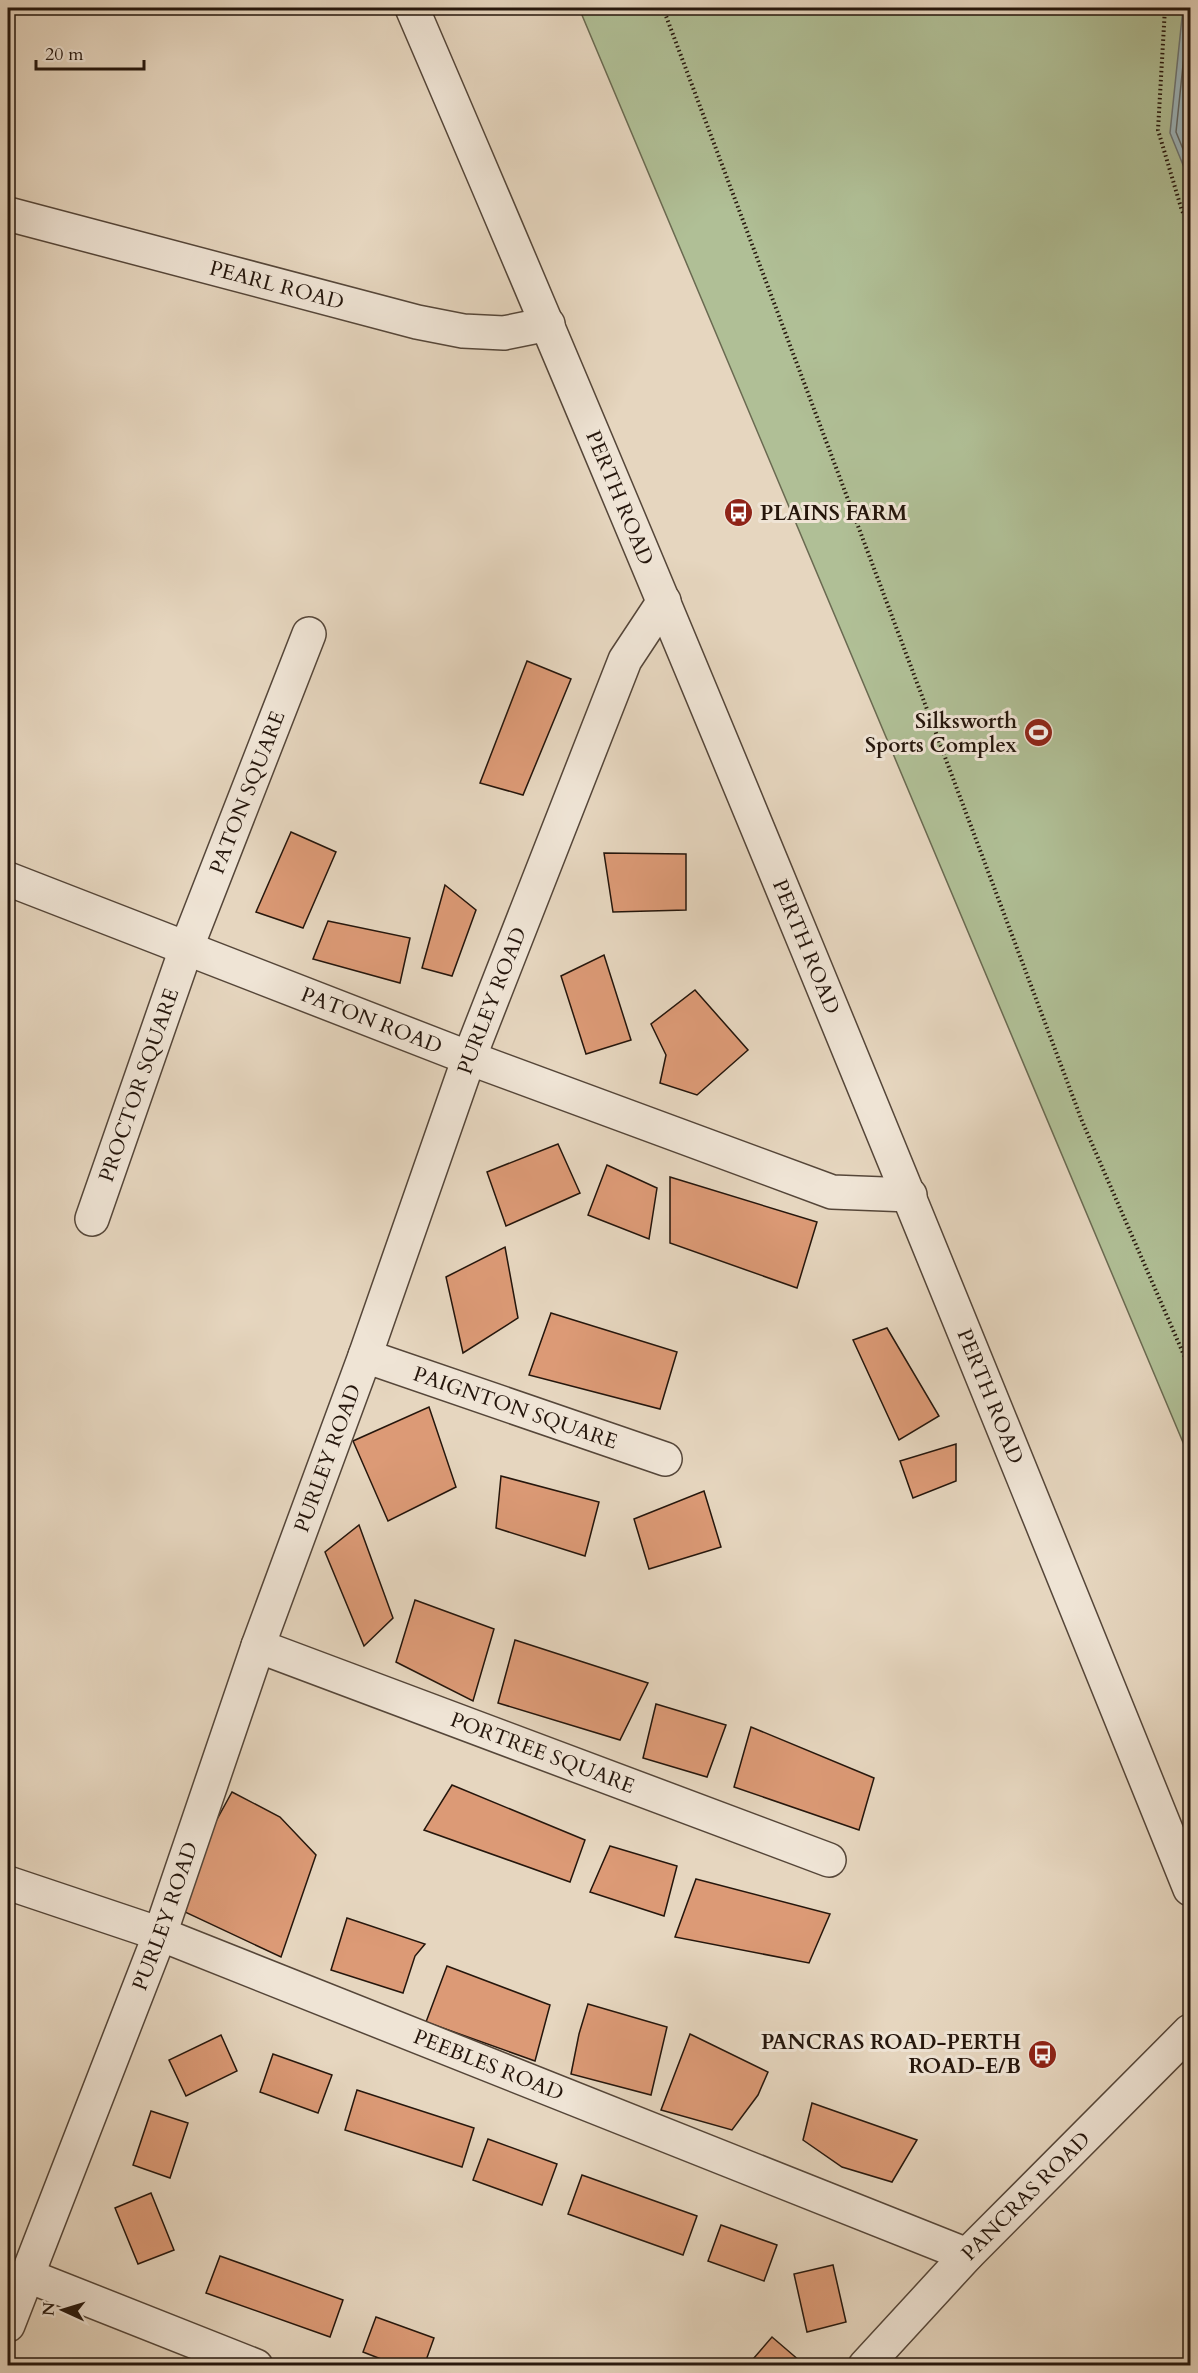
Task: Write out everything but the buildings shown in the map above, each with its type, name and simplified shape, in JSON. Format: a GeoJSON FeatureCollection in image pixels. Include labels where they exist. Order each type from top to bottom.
{"type":"FeatureCollection","features":[{"type":"Feature","properties":{"kind":"street","name":"PERTH ROAD"},"geometry":{"type":"LineString","coordinates":[[412,8],[664,601],[910,1195],[1191,1889]]}},
{"type":"Feature","properties":{"kind":"street","name":"PEARL ROAD"},"geometry":{"type":"LineString","coordinates":[[8,214],[417,322],[463,332],[504,333],[548,324]]}},
{"type":"Feature","properties":{"kind":"street","name":"PURLEY ROAD"},"geometry":{"type":"LineString","coordinates":[[8,2325],[160,1934],[258,1646],[365,1356],[469,1058],[625,660],[664,601]]}},
{"type":"Feature","properties":{"kind":"street","name":"PATON SQUARE"},"geometry":{"type":"LineString","coordinates":[[186,949],[309,634]]}},
{"type":"Feature","properties":{"kind":"street","name":"PATON ROAD"},"geometry":{"type":"LineString","coordinates":[[8,879],[469,1058],[832,1192],[910,1195]]}},
{"type":"Feature","properties":{"kind":"street","name":"PROCTOR SQUARE"},"geometry":{"type":"LineString","coordinates":[[92,1219],[186,949]]}},
{"type":"Feature","properties":{"kind":"street","name":"PAIGNTON SQUARE"},"geometry":{"type":"LineString","coordinates":[[365,1356],[665,1459]]}},
{"type":"Feature","properties":{"kind":"street","name":"PORTREE SQUARE"},"geometry":{"type":"LineString","coordinates":[[258,1646],[829,1860]]}},
{"type":"Feature","properties":{"kind":"street","name":"PEEBLES ROAD"},"geometry":{"type":"LineString","coordinates":[[8,1883],[160,1934],[967,2254]]}},
{"type":"Feature","properties":{"kind":"street","name":"PANCRAS ROAD"},"geometry":{"type":"LineString","coordinates":[[865,2366],[967,2254],[1191,2031]]}},
{"type":"Feature","properties":{"kind":"street"},"geometry":{"type":"LineString","coordinates":[[26,2275],[256,2366]]}},
{"type":"Feature","properties":{"kind":"path"},"geometry":{"type":"LineString","coordinates":[[663,8],[1082,1121],[1191,1369]]}},
{"type":"Feature","properties":{"kind":"path"},"geometry":{"type":"LineString","coordinates":[[1165,8],[1158,130],[1182,212],[1191,223]]}},
{"type":"Feature","properties":{"kind":"green space","name":"Silksworth Sports Complex"},"geometry":{"type":"Polygon","coordinates":[[[579,8],[1190,8],[1190,1459],[579,8]]]}},
{"type":"Feature","properties":{"kind":"water"},"geometry":{"type":"Polygon","coordinates":[[[1183,8],[1190,8],[1190,182],[1170,133],[1183,8]]]}},
{"type":"Feature","properties":{"kind":"place","name":"PLAINS FARM"},"geometry":{"type":"Point","coordinates":[739,513]}},
{"type":"Feature","properties":{"kind":"place","name":"Silksworth Sports Complex"},"geometry":{"type":"Point","coordinates":[1038,733]}},
{"type":"Feature","properties":{"kind":"place","name":"PANCRAS ROAD-PERTH ROAD-E/B"},"geometry":{"type":"Point","coordinates":[1042,2054]}}]}
